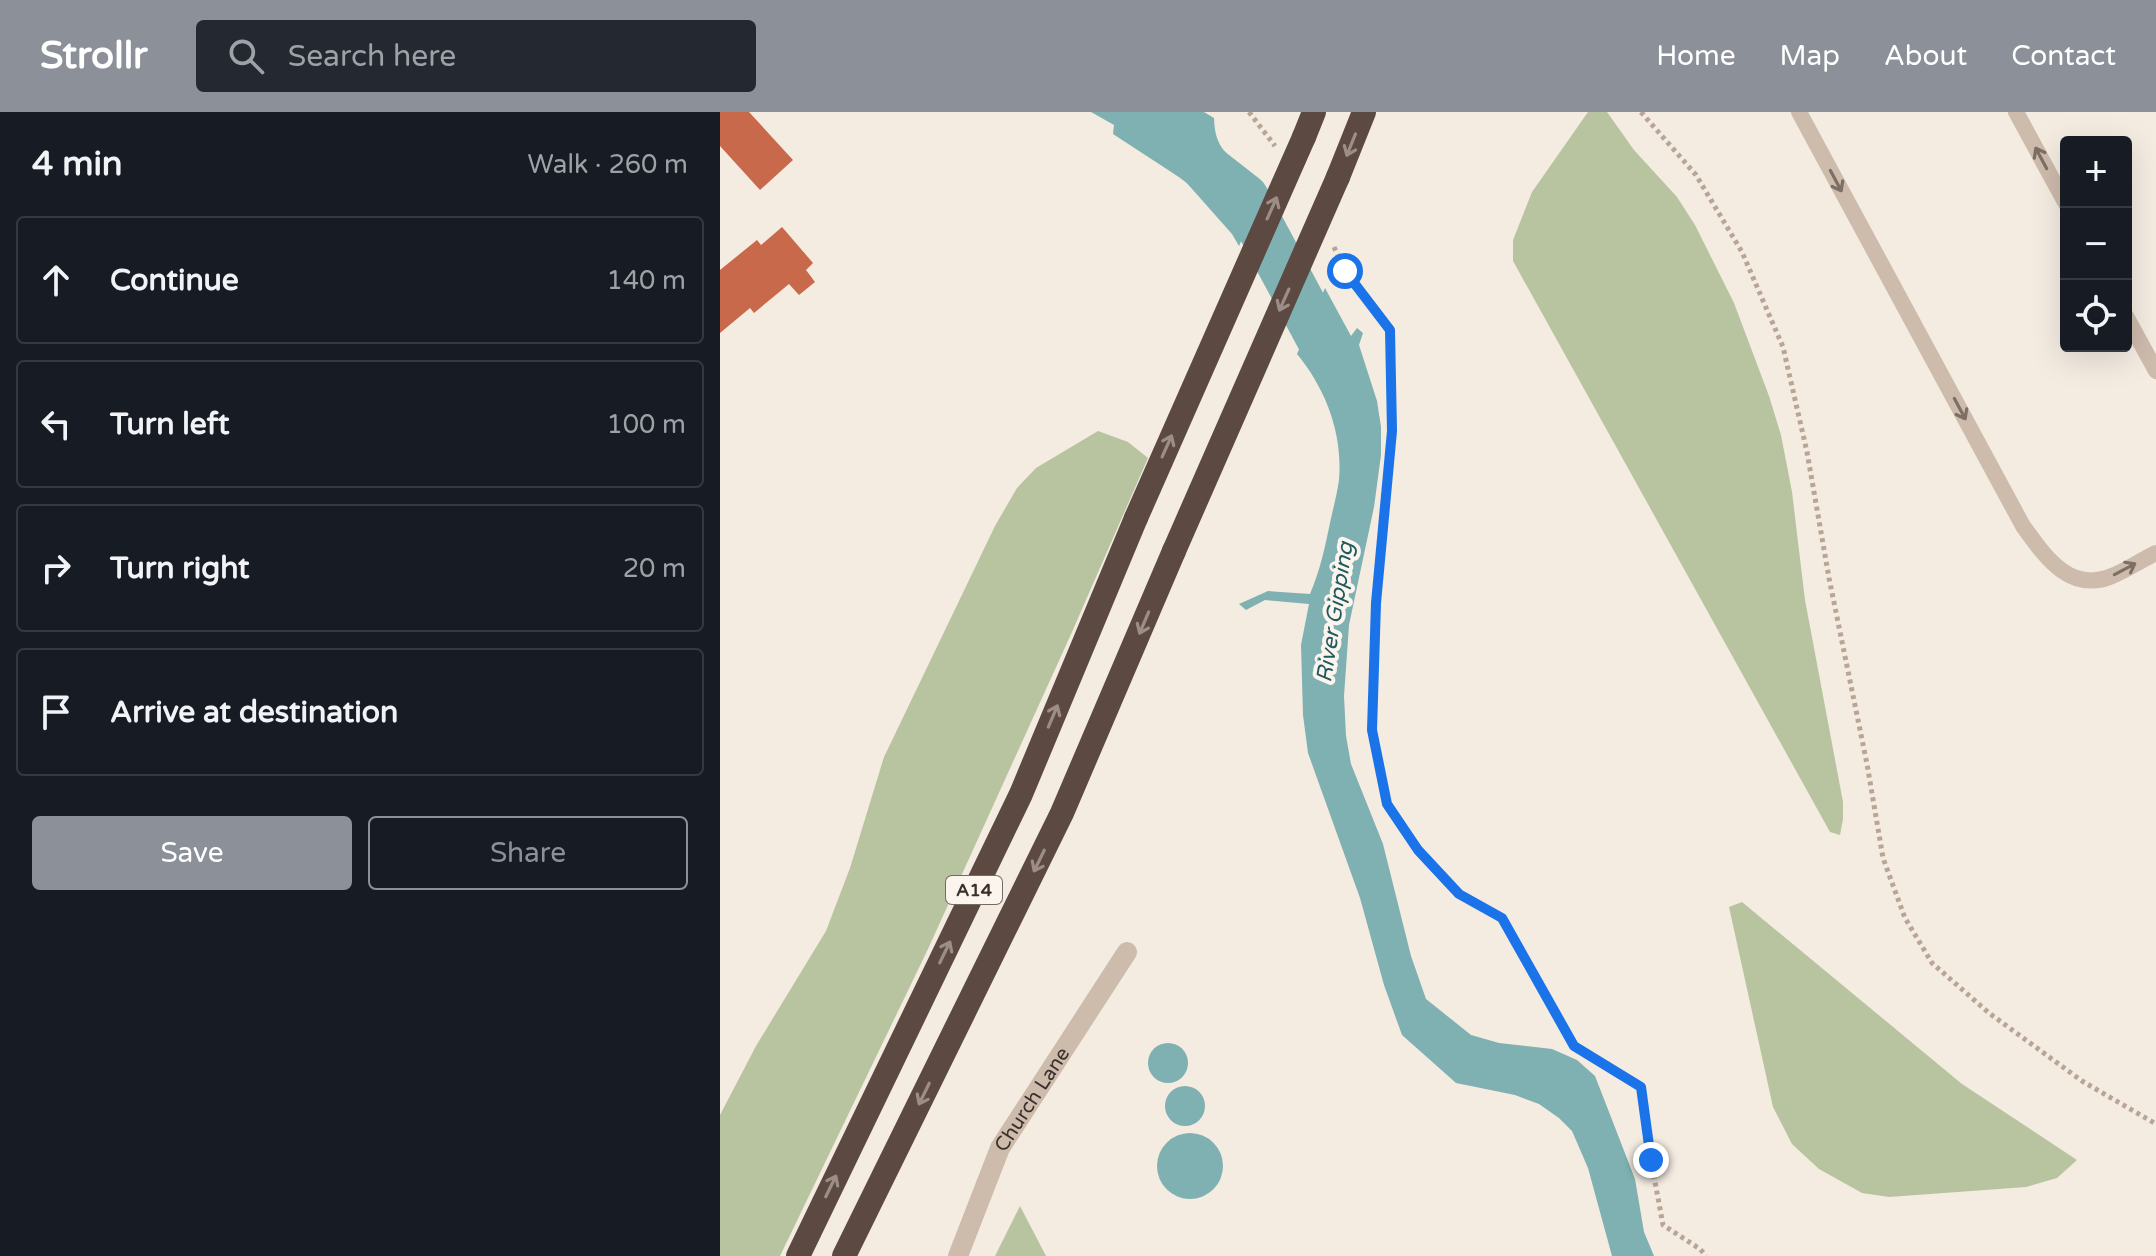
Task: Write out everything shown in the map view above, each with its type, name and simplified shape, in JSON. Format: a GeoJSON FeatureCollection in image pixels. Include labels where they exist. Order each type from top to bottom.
{"type":"FeatureCollection","features":[{"type":"Feature","properties":{"kind":"highway","name":"A14"},"geometry":{"type":"LineString","coordinates":[[798,1256],[1021,794],[1136,518],[1314,112]]}},
{"type":"Feature","properties":{"kind":"highway","name":"A14"},"geometry":{"type":"LineString","coordinates":[[844,1256],[1062,813],[1364,112]]}},
{"type":"Feature","properties":{"kind":"street","name":"Church Lane"},"geometry":{"type":"LineString","coordinates":[[958,1256],[1000,1148],[1127,952]]}},
{"type":"Feature","properties":{"kind":"lane"},"geometry":{"type":"LineString","coordinates":[[1799,112],[2023,526],[2041,551],[2057,568],[2073,578],[2092,580],[2110,577],[2156,553]]}},
{"type":"Feature","properties":{"kind":"lane"},"geometry":{"type":"LineString","coordinates":[[2016,112],[2060,193]]}},
{"type":"Feature","properties":{"kind":"lane"},"geometry":{"type":"LineString","coordinates":[[2132,327],[2156,371]]}},
{"type":"Feature","properties":{"kind":"path"},"geometry":{"type":"LineString","coordinates":[[1641,112],[1696,175],[1742,252],[1783,347],[1807,452],[1883,858],[1905,918],[1932,963],[1989,1013],[2082,1081],[2156,1124]]}},
{"type":"Feature","properties":{"kind":"path"},"geometry":{"type":"LineString","coordinates":[[1334,246],[1345,271],[1390,330],[1392,431],[1376,603],[1372,730],[1387,804],[1418,850],[1459,894],[1502,918],[1574,1046],[1641,1087],[1663,1225],[1706,1256]]}},
{"type":"Feature","properties":{"kind":"green space"},"geometry":{"type":"Polygon","coordinates":[[[1588,112],[1607,112],[1634,150],[1677,197],[1695,225],[1734,303],[1769,396],[1781,435],[1792,492],[1805,600],[1843,802],[1840,835],[1830,832],[1513,261],[1513,240],[1532,192],[1588,112]]]}},
{"type":"Feature","properties":{"kind":"green space"},"geometry":{"type":"Polygon","coordinates":[[[1098,431],[1128,442],[1148,458],[928,949],[780,1256],[720,1256],[720,1115],[756,1046],[826,931],[850,868],[884,757],[995,526],[1017,488],[1036,468],[1098,431]]]}},
{"type":"Feature","properties":{"kind":"green space"},"geometry":{"type":"Polygon","coordinates":[[[1742,902],[1962,1084],[2077,1160],[2057,1178],[2026,1187],[1889,1197],[1862,1193],[1819,1169],[1792,1144],[1773,1107],[1729,907],[1742,902]]]}},
{"type":"Feature","properties":{"kind":"green space"},"geometry":{"type":"Polygon","coordinates":[[[1020,1206],[1046,1256],[995,1256],[1020,1206]]]}},
{"type":"Feature","properties":{"kind":"water"},"geometry":{"type":"Polygon","coordinates":[[[1091,112],[1204,112],[1214,118],[1220,144],[1246,175],[1260,198],[1239,246],[1185,181],[1113,134],[1114,125],[1091,112]]]}},
{"type":"Feature","properties":{"kind":"water"},"geometry":{"type":"Polygon","coordinates":[[[1325,288],[1351,336],[1357,328],[1363,333],[1359,345],[1377,401],[1381,427],[1381,455],[1374,507],[1349,625],[1344,696],[1346,736],[1351,764],[1383,844],[1411,956],[1426,999],[1471,1035],[1499,1043],[1552,1049],[1577,1060],[1595,1076],[1635,1179],[1644,1232],[1654,1256],[1612,1256],[1588,1168],[1572,1131],[1559,1118],[1539,1104],[1515,1095],[1456,1083],[1402,1035],[1384,985],[1360,898],[1308,753],[1303,715],[1301,645],[1309,604],[1265,600],[1246,610],[1239,604],[1268,591],[1310,594],[1322,559],[1339,480],[1338,446],[1324,397],[1297,354],[1325,288]]]}},
{"type":"Feature","properties":{"kind":"water"},"geometry":{"type":"Polygon","coordinates":[[[1168,1043],[1182,1049],[1188,1063],[1182,1077],[1168,1083],[1154,1077],[1148,1063],[1154,1049],[1168,1043]]]}},
{"type":"Feature","properties":{"kind":"water"},"geometry":{"type":"Polygon","coordinates":[[[1185,1086],[1199,1092],[1205,1106],[1199,1120],[1185,1126],[1171,1120],[1165,1106],[1171,1092],[1185,1086]]]}},
{"type":"Feature","properties":{"kind":"water"},"geometry":{"type":"Polygon","coordinates":[[[1190,1133],[1213,1143],[1223,1166],[1213,1189],[1190,1199],[1167,1189],[1157,1166],[1167,1143],[1190,1133]]]}},
{"type":"Feature","properties":{"kind":"building"},"geometry":{"type":"Polygon","coordinates":[[[720,112],[749,112],[793,160],[760,190],[720,146],[720,112]]]}},
{"type":"Feature","properties":{"kind":"building"},"geometry":{"type":"Polygon","coordinates":[[[782,227],[813,263],[806,270],[815,282],[799,295],[789,284],[754,313],[750,308],[720,333],[720,270],[757,240],[761,245],[782,227]]]}},
{"type":"Feature","properties":{"kind":"waterway","name":"River Gipping"},"geometry":{"type":"LineString","coordinates":[[1135,112],[1245,198],[1341,377]]}},
{"type":"Feature","properties":{"kind":"route"},"geometry":{"type":"LineString","coordinates":[[1345,271],[1390,330],[1392,431],[1376,603],[1372,730],[1387,804],[1418,850],[1459,894],[1502,918],[1574,1046],[1641,1087],[1651,1160]]}}]}
